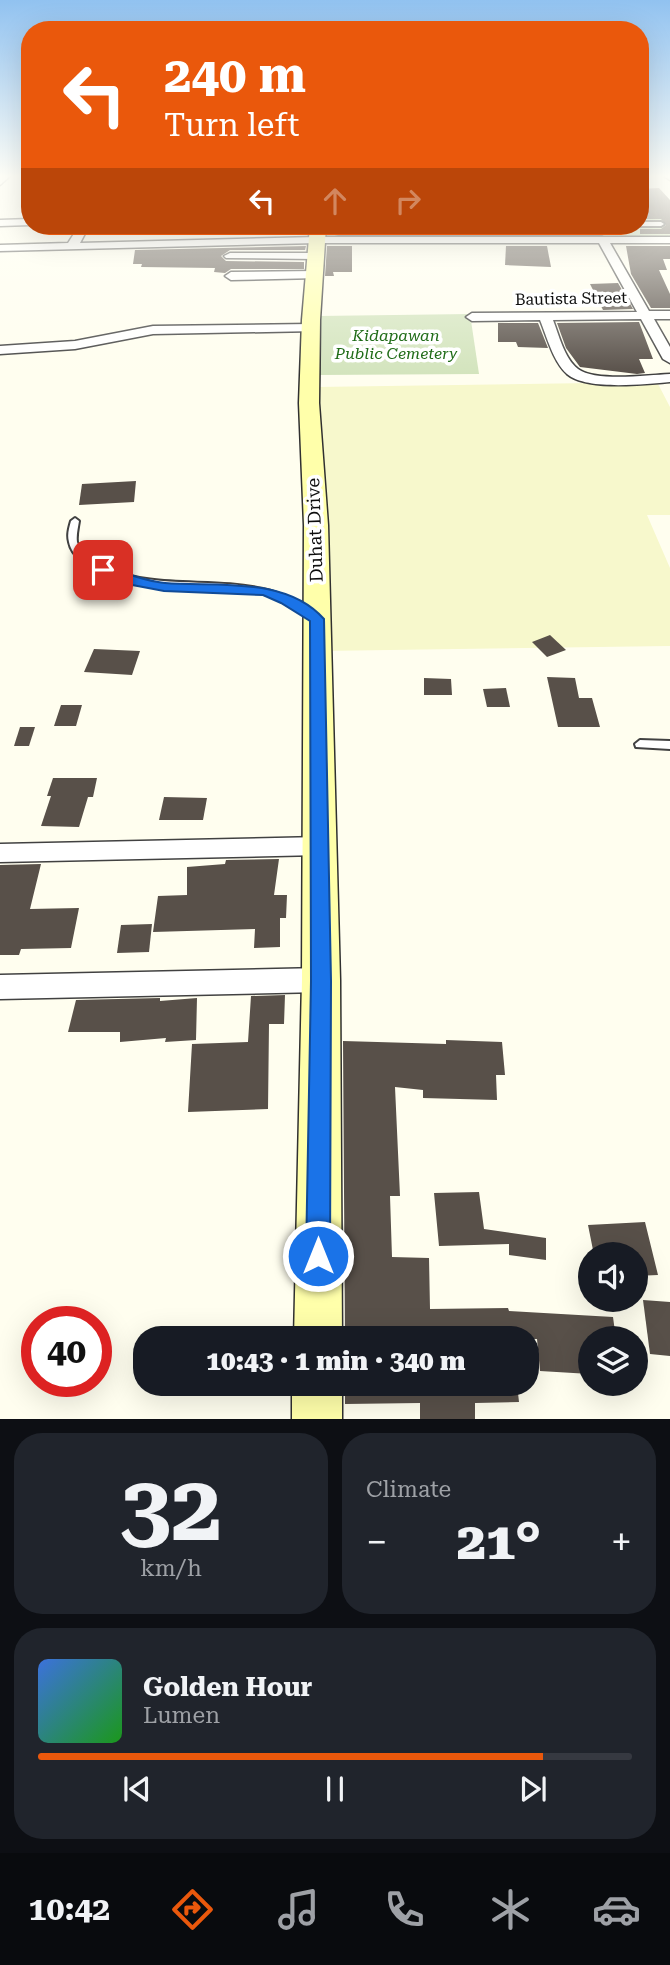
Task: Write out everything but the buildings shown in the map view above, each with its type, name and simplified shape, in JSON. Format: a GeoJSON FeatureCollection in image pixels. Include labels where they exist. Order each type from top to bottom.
{"type":"FeatureCollection","features":[{"type":"Feature","properties":{"kind":"street"},"geometry":{"type":"LineString","coordinates":[[72,246],[74,242]]}},
{"type":"Feature","properties":{"kind":"street"},"geometry":{"type":"LineString","coordinates":[[0,248],[209,242]]}},
{"type":"Feature","properties":{"kind":"street"},"geometry":{"type":"LineString","coordinates":[[224,257],[308,242]]}},
{"type":"Feature","properties":{"kind":"street"},"geometry":{"type":"LineString","coordinates":[[231,276],[318,242]]}},
{"type":"Feature","properties":{"kind":"street","name":"Duhat Drive"},"geometry":{"type":"LineString","coordinates":[[318,1326],[320,846],[317,619],[309,403],[311,328],[325,242]]}},
{"type":"Feature","properties":{"kind":"street"},"geometry":{"type":"LineString","coordinates":[[605,242],[670,359]]}},
{"type":"Feature","properties":{"kind":"street"},"geometry":{"type":"LineString","coordinates":[[0,258],[159,257]]}},
{"type":"Feature","properties":{"kind":"street","name":"Bautista Street"},"geometry":{"type":"LineString","coordinates":[[472,317],[670,315]]}},
{"type":"Feature","properties":{"kind":"street"},"geometry":{"type":"LineString","coordinates":[[545,316],[570,369],[575,374],[606,379],[670,378]]}},
{"type":"Feature","properties":{"kind":"street"},"geometry":{"type":"LineString","coordinates":[[0,350],[75,345],[153,330],[311,328]]}},
{"type":"Feature","properties":{"kind":"street"},"geometry":{"type":"LineString","coordinates":[[0,853],[320,846]]}},
{"type":"Feature","properties":{"kind":"street"},"geometry":{"type":"LineString","coordinates":[[0,987],[321,981]]}},
{"type":"Feature","properties":{"kind":"street"},"geometry":{"type":"LineString","coordinates":[[317,1396],[317,1419]]}},
{"type":"Feature","properties":{"kind":"lane"},"geometry":{"type":"LineString","coordinates":[[75,521],[73,542],[77,551],[103,570],[132,582],[164,587],[265,591],[317,619]]}},
{"type":"Feature","properties":{"kind":"lane"},"geometry":{"type":"LineString","coordinates":[[640,744],[670,745]]}},
{"type":"Feature","properties":{"kind":"green space","name":"Kidapawan Public Cemetery"},"geometry":{"type":"Polygon","coordinates":[[[470,314],[479,374],[318,375],[318,316],[470,314]]]}},
{"type":"Feature","properties":{"kind":"green space"},"geometry":{"type":"Polygon","coordinates":[[[657,382],[670,407],[670,515],[647,515],[670,568],[670,646],[321,651],[316,387],[657,382]]]}},
{"type":"Feature","properties":{"kind":"route"},"geometry":{"type":"LineString","coordinates":[[103,570],[132,582],[164,587],[265,591],[317,619],[321,981],[318,1256]]}}]}
